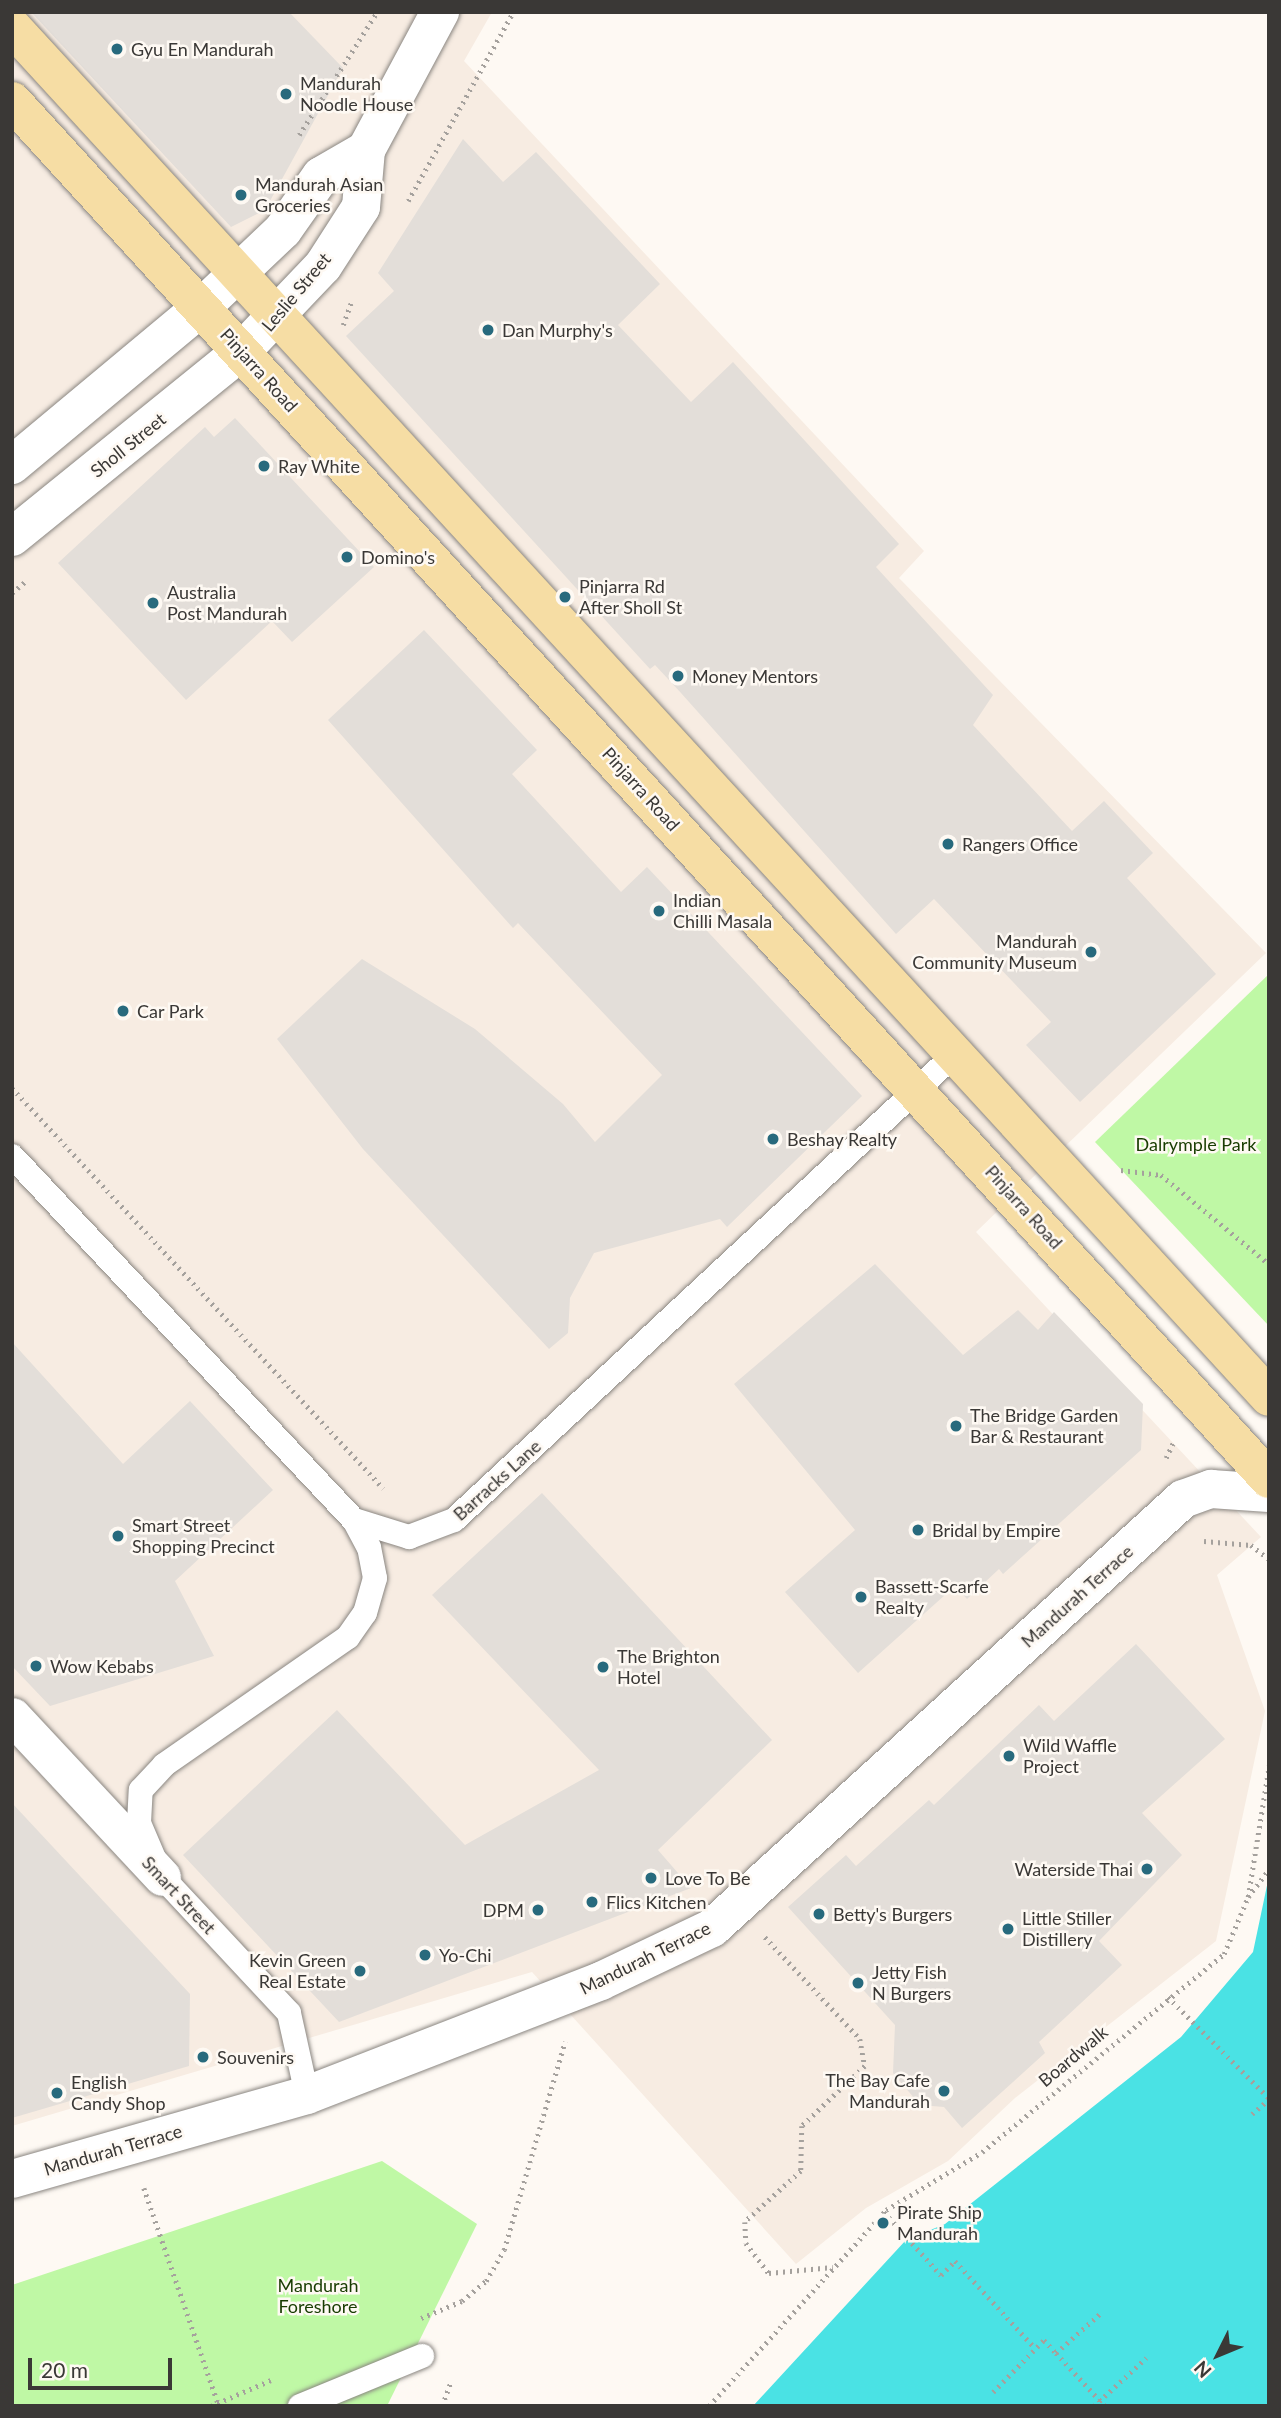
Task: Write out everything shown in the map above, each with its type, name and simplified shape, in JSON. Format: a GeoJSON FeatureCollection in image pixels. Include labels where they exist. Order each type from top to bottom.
{"type":"FeatureCollection","features":[{"type":"Feature","properties":{"kind":"main road"},"geometry":{"type":"LineString","coordinates":[[12,27],[276,319],[1269,1397]]}},
{"type":"Feature","properties":{"kind":"main road","name":"Pinjarra Road"},"geometry":{"type":"LineString","coordinates":[[12,101],[917,1089],[1269,1479]]}},
{"type":"Feature","properties":{"kind":"street","name":"Leslie Street"},"geometry":{"type":"LineString","coordinates":[[242,351],[276,319],[361,207],[366,150],[440,12]]}},
{"type":"Feature","properties":{"kind":"street"},"geometry":{"type":"LineString","coordinates":[[12,464],[239,277],[321,176],[366,150]]}},
{"type":"Feature","properties":{"kind":"street","name":"Sholl Street"},"geometry":{"type":"LineString","coordinates":[[12,537],[242,351]]}},
{"type":"Feature","properties":{"kind":"street","name":"Mandurah Terrace"},"geometry":{"type":"LineString","coordinates":[[12,2179],[307,2095],[580,1990],[712,1928],[1183,1499],[1210,1489],[1269,1493]]}},
{"type":"Feature","properties":{"kind":"street","name":"Smart Street"},"geometry":{"type":"LineString","coordinates":[[12,1716],[162,1877]]}},
{"type":"Feature","properties":{"kind":"lane","name":"Barracks Lane"},"geometry":{"type":"LineString","coordinates":[[354,1520],[409,1536],[454,1520],[953,1056]]}},
{"type":"Feature","properties":{"kind":"lane"},"geometry":{"type":"LineString","coordinates":[[12,1156],[354,1520],[369,1548],[375,1578],[365,1613],[348,1637],[164,1765],[141,1790],[139,1823],[162,1877]]}},
{"type":"Feature","properties":{"kind":"lane","name":"Smart Street"},"geometry":{"type":"LineString","coordinates":[[162,1877],[289,2013],[307,2095]]}},
{"type":"Feature","properties":{"kind":"lane"},"geometry":{"type":"LineString","coordinates":[[300,2406],[422,2356]]}},
{"type":"Feature","properties":{"kind":"path"},"geometry":{"type":"LineString","coordinates":[[292,146],[377,12]]}},
{"type":"Feature","properties":{"kind":"path"},"geometry":{"type":"LineString","coordinates":[[443,140],[513,12]]}},
{"type":"Feature","properties":{"kind":"path"},"geometry":{"type":"LineString","coordinates":[[344,338],[356,291]]}},
{"type":"Feature","properties":{"kind":"path"},"geometry":{"type":"LineString","coordinates":[[12,1088],[386,1491]]}},
{"type":"Feature","properties":{"kind":"path"},"geometry":{"type":"LineString","coordinates":[[1084,1198],[1120,1170],[1161,1174],[1269,1264]]}},
{"type":"Feature","properties":{"kind":"path"},"geometry":{"type":"LineString","coordinates":[[1161,1467],[1175,1440],[1169,1430]]}},
{"type":"Feature","properties":{"kind":"path","name":"Boardwalk"},"geometry":{"type":"LineString","coordinates":[[1248,1898],[1269,1766]]}},
{"type":"Feature","properties":{"kind":"path","name":"Boardwalk"},"geometry":{"type":"LineString","coordinates":[[709,2406],[885,2211],[982,2152],[1168,1996],[1224,1954],[1248,1898],[1269,1868]]}},
{"type":"Feature","properties":{"kind":"path"},"geometry":{"type":"LineString","coordinates":[[756,1927],[860,2039],[865,2066],[802,2126],[801,2171],[745,2222],[746,2243],[769,2273],[833,2267]]}},
{"type":"Feature","properties":{"kind":"path"},"geometry":{"type":"LineString","coordinates":[[410,2322],[462,2301],[486,2281],[504,2250],[580,1990]]}},
{"type":"Feature","properties":{"kind":"path"},"geometry":{"type":"LineString","coordinates":[[1168,1996],[1269,2098],[1252,2114]]}},
{"type":"Feature","properties":{"kind":"path"},"geometry":{"type":"LineString","coordinates":[[130,2146],[218,2403]]}},
{"type":"Feature","properties":{"kind":"path"},"geometry":{"type":"LineString","coordinates":[[885,2211],[941,2275],[955,2261],[1035,2348]]}},
{"type":"Feature","properties":{"kind":"path"},"geometry":{"type":"LineString","coordinates":[[1056,2353],[1102,2312]]}},
{"type":"Feature","properties":{"kind":"path"},"geometry":{"type":"LineString","coordinates":[[993,2392],[1044,2340],[1105,2406]]}},
{"type":"Feature","properties":{"kind":"path"},"geometry":{"type":"LineString","coordinates":[[1094,2406],[1146,2358]]}},
{"type":"Feature","properties":{"kind":"path"},"geometry":{"type":"LineString","coordinates":[[211,2406],[282,2376]]}},
{"type":"Feature","properties":{"kind":"shaded area"},"geometry":{"type":"Polygon","coordinates":[[[12,12],[492,12],[464,61],[924,551],[899,578],[1266,953],[976,1232],[1261,1537],[1217,1575],[1265,1711],[1216,1941],[1015,2098],[948,2161],[866,2208],[796,2264],[532,1972],[12,2126],[12,12]]]}},
{"type":"Feature","properties":{"kind":"green space","name":"Dalrymple Park"},"geometry":{"type":"Polygon","coordinates":[[[1269,974],[1269,1326],[1095,1142],[1269,974]]]}},
{"type":"Feature","properties":{"kind":"green space","name":"Mandurah Foreshore"},"geometry":{"type":"Polygon","coordinates":[[[382,2161],[477,2224],[387,2406],[12,2406],[12,2285],[382,2161]]]}},
{"type":"Feature","properties":{"kind":"water"},"geometry":{"type":"Polygon","coordinates":[[[1269,1876],[1269,2406],[753,2406],[906,2240],[945,2224],[1181,2037],[1253,1952],[1269,1876]]]}},
{"type":"Feature","properties":{"kind":"building"},"geometry":{"type":"Polygon","coordinates":[[[31,12],[289,12],[343,68],[265,210],[231,227],[31,12]]]}},
{"type":"Feature","properties":{"kind":"building"},"geometry":{"type":"Polygon","coordinates":[[[463,139],[503,182],[536,152],[660,284],[618,325],[691,402],[733,362],[899,544],[876,567],[993,695],[973,725],[1072,831],[1104,801],[1153,853],[1127,878],[1216,974],[1080,1102],[1026,1045],[1051,1022],[934,899],[896,934],[681,693],[655,665],[650,669],[346,336],[394,291],[378,273],[463,139]]]}},
{"type":"Feature","properties":{"kind":"building"},"geometry":{"type":"Polygon","coordinates":[[[235,418],[374,567],[292,642],[272,621],[186,700],[58,563],[205,427],[214,437],[235,418]]]}},
{"type":"Feature","properties":{"kind":"building"},"geometry":{"type":"Polygon","coordinates":[[[424,630],[537,750],[512,774],[621,892],[647,867],[862,1096],[727,1227],[720,1219],[594,1253],[570,1298],[568,1333],[549,1349],[363,1149],[277,1039],[362,959],[475,1029],[563,1104],[595,1142],[662,1075],[518,923],[513,928],[328,720],[424,630]]]}},
{"type":"Feature","properties":{"kind":"building","name":"The Bridge Garden Bar & Restaurant"},"geometry":{"type":"Polygon","coordinates":[[[875,1264],[963,1355],[1018,1310],[1038,1330],[1054,1312],[1143,1404],[1141,1450],[1003,1574],[999,1569],[967,1599],[955,1586],[858,1673],[785,1592],[855,1530],[734,1384],[875,1264]]]}},
{"type":"Feature","properties":{"kind":"building","name":"Smart Street Shopping Precinct"},"geometry":{"type":"Polygon","coordinates":[[[12,1342],[123,1464],[190,1401],[273,1490],[175,1581],[214,1656],[50,1706],[12,1666],[12,1342]]]}},
{"type":"Feature","properties":{"kind":"building"},"geometry":{"type":"Polygon","coordinates":[[[542,1493],[772,1740],[658,1850],[691,1888],[339,2022],[183,1855],[337,1710],[465,1845],[599,1770],[432,1595],[542,1493]]]}},
{"type":"Feature","properties":{"kind":"building"},"geometry":{"type":"Polygon","coordinates":[[[1136,1644],[1225,1739],[1142,1813],[1182,1855],[1099,1941],[1122,1965],[1039,2042],[1045,2053],[962,2128],[944,2107],[920,2105],[893,2073],[895,2025],[788,1907],[846,1855],[856,1866],[929,1800],[934,1805],[1039,1705],[1054,1721],[1136,1644]]]}},
{"type":"Feature","properties":{"kind":"building"},"geometry":{"type":"Polygon","coordinates":[[[12,1803],[190,1994],[189,2066],[12,2118],[12,1803]]]}},
{"type":"Feature","properties":{"kind":"place","name":"Gyu En Mandurah"},"geometry":{"type":"Point","coordinates":[117,49]}},
{"type":"Feature","properties":{"kind":"place","name":"Mandurah Noodle House"},"geometry":{"type":"Point","coordinates":[286,94]}},
{"type":"Feature","properties":{"kind":"place","name":"Mandurah Asian Groceries"},"geometry":{"type":"Point","coordinates":[241,195]}},
{"type":"Feature","properties":{"kind":"place","name":"Dan Murphy's"},"geometry":{"type":"Point","coordinates":[488,330]}},
{"type":"Feature","properties":{"kind":"place","name":"Ray White"},"geometry":{"type":"Point","coordinates":[264,466]}},
{"type":"Feature","properties":{"kind":"place","name":"Domino's"},"geometry":{"type":"Point","coordinates":[347,557]}},
{"type":"Feature","properties":{"kind":"place","name":"Pinjarra Rd After Sholl St"},"geometry":{"type":"Point","coordinates":[565,597]}},
{"type":"Feature","properties":{"kind":"place","name":"Australia Post Mandurah"},"geometry":{"type":"Point","coordinates":[153,603]}},
{"type":"Feature","properties":{"kind":"place","name":"Money Mentors"},"geometry":{"type":"Point","coordinates":[678,676]}},
{"type":"Feature","properties":{"kind":"place","name":"Rangers Office"},"geometry":{"type":"Point","coordinates":[948,844]}},
{"type":"Feature","properties":{"kind":"place","name":"Indian Chilli Masala"},"geometry":{"type":"Point","coordinates":[659,911]}},
{"type":"Feature","properties":{"kind":"place","name":"Mandurah Community Museum"},"geometry":{"type":"Point","coordinates":[1091,952]}},
{"type":"Feature","properties":{"kind":"place","name":"Car Park"},"geometry":{"type":"Point","coordinates":[123,1011]}},
{"type":"Feature","properties":{"kind":"place","name":"Beshay Realty"},"geometry":{"type":"Point","coordinates":[773,1139]}},
{"type":"Feature","properties":{"kind":"place","name":"The Bridge Garden Bar & Restaurant"},"geometry":{"type":"Point","coordinates":[956,1426]}},
{"type":"Feature","properties":{"kind":"place","name":"Bridal by Empire"},"geometry":{"type":"Point","coordinates":[918,1530]}},
{"type":"Feature","properties":{"kind":"place","name":"Smart Street Shopping Precinct"},"geometry":{"type":"Point","coordinates":[118,1536]}},
{"type":"Feature","properties":{"kind":"place","name":"Bassett-Scarfe Realty"},"geometry":{"type":"Point","coordinates":[861,1597]}},
{"type":"Feature","properties":{"kind":"place","name":"Wow Kebabs"},"geometry":{"type":"Point","coordinates":[36,1666]}},
{"type":"Feature","properties":{"kind":"place","name":"The Brighton Hotel"},"geometry":{"type":"Point","coordinates":[603,1667]}},
{"type":"Feature","properties":{"kind":"place","name":"Wild Waffle Project"},"geometry":{"type":"Point","coordinates":[1009,1756]}},
{"type":"Feature","properties":{"kind":"place","name":"Waterside Thai"},"geometry":{"type":"Point","coordinates":[1147,1869]}},
{"type":"Feature","properties":{"kind":"place","name":"Love To Be"},"geometry":{"type":"Point","coordinates":[651,1878]}},
{"type":"Feature","properties":{"kind":"place","name":"Flics Kitchen"},"geometry":{"type":"Point","coordinates":[592,1902]}},
{"type":"Feature","properties":{"kind":"place","name":"DPM"},"geometry":{"type":"Point","coordinates":[538,1910]}},
{"type":"Feature","properties":{"kind":"place","name":"Betty's Burgers"},"geometry":{"type":"Point","coordinates":[819,1914]}},
{"type":"Feature","properties":{"kind":"place","name":"Little Stiller Distillery"},"geometry":{"type":"Point","coordinates":[1008,1929]}},
{"type":"Feature","properties":{"kind":"place","name":"Yo-Chi"},"geometry":{"type":"Point","coordinates":[425,1955]}},
{"type":"Feature","properties":{"kind":"place","name":"Kevin Green Real Estate"},"geometry":{"type":"Point","coordinates":[360,1971]}},
{"type":"Feature","properties":{"kind":"place","name":"Jetty Fish N Burgers"},"geometry":{"type":"Point","coordinates":[858,1983]}},
{"type":"Feature","properties":{"kind":"place","name":"Souvenirs"},"geometry":{"type":"Point","coordinates":[203,2057]}},
{"type":"Feature","properties":{"kind":"place","name":"The Bay Cafe Mandurah"},"geometry":{"type":"Point","coordinates":[944,2091]}},
{"type":"Feature","properties":{"kind":"place","name":"English Candy Shop"},"geometry":{"type":"Point","coordinates":[57,2093]}},
{"type":"Feature","properties":{"kind":"place","name":"Pirate Ship Mandurah"},"geometry":{"type":"Point","coordinates":[883,2223]}}]}
